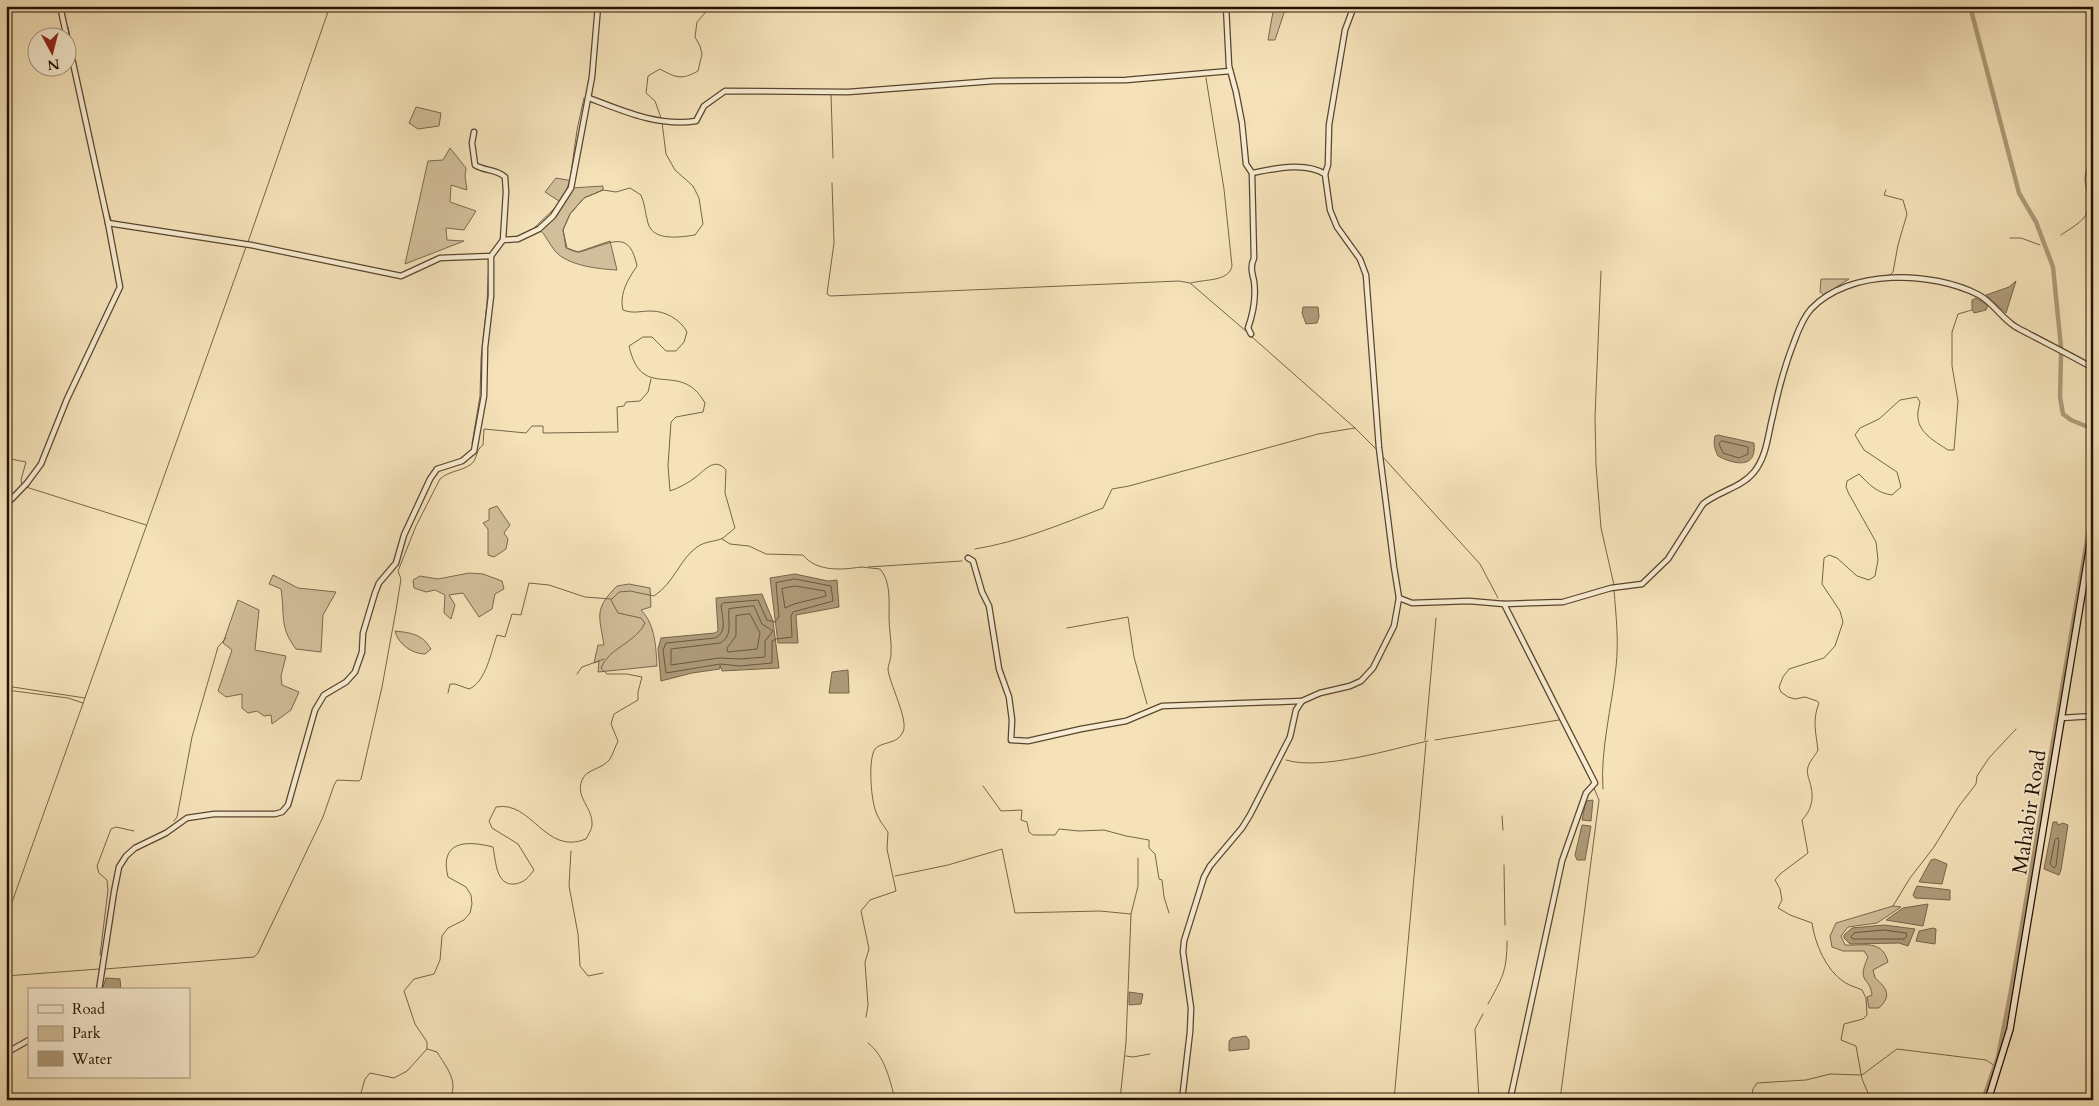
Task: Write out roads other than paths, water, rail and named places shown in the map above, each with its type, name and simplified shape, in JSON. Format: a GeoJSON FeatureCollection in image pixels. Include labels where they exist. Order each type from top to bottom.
{"type":"FeatureCollection","features":[{"type":"Feature","properties":{"kind":"street"},"geometry":{"type":"LineString","coordinates":[[60,6],[65,28]]}},
{"type":"Feature","properties":{"kind":"street"},"geometry":{"type":"LineString","coordinates":[[503,240],[518,239],[530,234],[553,216],[573,181],[595,56],[598,6]]}},
{"type":"Feature","properties":{"kind":"street"},"geometry":{"type":"LineString","coordinates":[[1226,6],[1230,71],[1242,123],[1246,164],[1252,173],[1254,258],[1251,275],[1254,279],[1254,295],[1248,328],[1251,334]]}},
{"type":"Feature","properties":{"kind":"street"},"geometry":{"type":"LineString","coordinates":[[968,558],[973,561],[982,592],[989,606],[996,656],[1010,697],[1011,740],[1028,741],[1126,721],[1162,706],[1302,701],[1320,692],[1361,681],[1373,668],[1394,626],[1399,598],[1379,448],[1366,275],[1360,259],[1337,228],[1330,210],[1325,174],[1328,165],[1329,126],[1344,39],[1354,6]]}},
{"type":"Feature","properties":{"kind":"street"},"geometry":{"type":"LineString","coordinates":[[589,98],[652,120],[696,122],[704,106],[725,91],[848,92],[923,88],[994,81],[1126,80],[1230,71]]}},
{"type":"Feature","properties":{"kind":"street"},"geometry":{"type":"LineString","coordinates":[[6,505],[27,483],[41,464],[67,399],[120,287],[108,223],[76,78]]}},
{"type":"Feature","properties":{"kind":"street"},"geometry":{"type":"LineString","coordinates":[[99,988],[114,892],[120,866],[126,856],[135,848],[166,833],[187,818],[214,814],[275,814],[282,812],[288,805],[315,710],[324,695],[346,682],[355,672],[362,652],[362,633],[375,593],[379,583],[396,562],[404,535],[430,478],[437,469],[462,461],[474,451],[484,396],[485,347],[491,296],[491,256],[503,240],[506,192],[504,177],[498,172],[480,168],[475,164],[472,143],[474,132]]}},
{"type":"Feature","properties":{"kind":"street"},"geometry":{"type":"LineString","coordinates":[[1252,173],[1284,168],[1317,169],[1325,174]]}},
{"type":"Feature","properties":{"kind":"street"},"geometry":{"type":"LineString","coordinates":[[108,223],[251,245],[402,276],[440,258],[491,256]]}},
{"type":"Feature","properties":{"kind":"street"},"geometry":{"type":"LineString","coordinates":[[1399,598],[1412,603],[1469,601],[1504,604],[1573,600],[1611,588],[1642,584],[1668,559],[1704,504],[1712,497],[1730,490],[1747,478],[1759,464],[1765,450],[1775,406],[1794,342],[1803,320],[1818,303],[1843,288],[1871,281],[1903,277],[1950,284],[1980,296],[2013,326],[2093,368]]}},
{"type":"Feature","properties":{"kind":"street","name":"Mahabir Road"},"geometry":{"type":"LineString","coordinates":[[1988,1100],[2010,1029],[2093,527]]}},
{"type":"Feature","properties":{"kind":"street"},"geometry":{"type":"LineString","coordinates":[[1504,604],[1595,783],[1586,793],[1562,861],[1510,1100]]}},
{"type":"Feature","properties":{"kind":"street"},"geometry":{"type":"LineString","coordinates":[[1182,1100],[1191,1021],[1183,952],[1196,900],[1210,866],[1242,828],[1250,815],[1290,737],[1296,710],[1302,701]]}},
{"type":"Feature","properties":{"kind":"street"},"geometry":{"type":"LineString","coordinates":[[2061,718],[2093,716]]}},
{"type":"Feature","properties":{"kind":"street"},"geometry":{"type":"LineString","coordinates":[[6,1053],[28,1041]]}},
{"type":"Feature","properties":{"kind":"water"},"geometry":{"type":"Polygon","coordinates":[[[2016,281],[2006,313],[1986,295],[2009,287],[2016,281]]]}},
{"type":"Feature","properties":{"kind":"water"},"geometry":{"type":"Polygon","coordinates":[[[1976,298],[1988,305],[1986,310],[1974,313],[1972,300],[1976,298]]]}},
{"type":"Feature","properties":{"kind":"water"},"geometry":{"type":"Polygon","coordinates":[[[1303,307],[1318,307],[1319,317],[1317,323],[1306,324],[1302,313],[1303,307]]]}},
{"type":"Feature","properties":{"kind":"water"},"geometry":{"type":"Polygon","coordinates":[[[1718,435],[1754,443],[1752,457],[1744,463],[1738,463],[1718,456],[1714,442],[1715,436],[1718,435]]]}},
{"type":"Feature","properties":{"kind":"water"},"geometry":{"type":"Polygon","coordinates":[[[795,574],[828,581],[837,580],[839,607],[796,615],[798,643],[778,643],[770,578],[795,574]]]}},
{"type":"Feature","properties":{"kind":"water"},"geometry":{"type":"Polygon","coordinates":[[[762,594],[773,621],[779,668],[722,671],[720,665],[720,669],[692,673],[661,681],[658,649],[661,638],[715,633],[718,631],[716,598],[762,594]]]}},
{"type":"Feature","properties":{"kind":"water"},"geometry":{"type":"Polygon","coordinates":[[[848,670],[849,693],[829,693],[832,672],[848,670]]]}},
{"type":"Feature","properties":{"kind":"water"},"geometry":{"type":"Polygon","coordinates":[[[1593,800],[1591,821],[1582,820],[1586,801],[1593,800]]]}},
{"type":"Feature","properties":{"kind":"water"},"geometry":{"type":"Polygon","coordinates":[[[2053,822],[2057,822],[2058,825],[2063,823],[2068,825],[2059,875],[2044,869],[2053,822]]]}},
{"type":"Feature","properties":{"kind":"water"},"geometry":{"type":"Polygon","coordinates":[[[1582,825],[1591,826],[1585,860],[1577,860],[1575,855],[1582,825]]]}},
{"type":"Feature","properties":{"kind":"water"},"geometry":{"type":"Polygon","coordinates":[[[1935,859],[1947,864],[1942,884],[1919,882],[1931,860],[1935,859]]]}},
{"type":"Feature","properties":{"kind":"water"},"geometry":{"type":"Polygon","coordinates":[[[1917,886],[1950,890],[1950,900],[1915,898],[1913,895],[1917,886]]]}},
{"type":"Feature","properties":{"kind":"water"},"geometry":{"type":"Polygon","coordinates":[[[1928,904],[1923,926],[1886,920],[1903,908],[1928,904]]]}},
{"type":"Feature","properties":{"kind":"water"},"geometry":{"type":"Polygon","coordinates":[[[1884,925],[1915,929],[1908,946],[1899,943],[1850,944],[1844,938],[1844,935],[1852,928],[1884,925]]]}},
{"type":"Feature","properties":{"kind":"water"},"geometry":{"type":"Polygon","coordinates":[[[1936,929],[1935,944],[1916,941],[1919,931],[1936,929]]]}},
{"type":"Feature","properties":{"kind":"water"},"geometry":{"type":"Polygon","coordinates":[[[106,978],[120,979],[121,988],[103,988],[106,978]]]}},
{"type":"Feature","properties":{"kind":"water"},"geometry":{"type":"Polygon","coordinates":[[[1129,992],[1143,994],[1141,1004],[1129,1005],[1129,992]]]}},
{"type":"Feature","properties":{"kind":"water"},"geometry":{"type":"Polygon","coordinates":[[[1246,1036],[1249,1040],[1249,1049],[1229,1051],[1229,1041],[1232,1038],[1246,1036]]]}},
{"type":"Feature","properties":{"kind":"waterway"},"geometry":{"type":"LineString","coordinates":[[248,242],[330,6]]}},
{"type":"Feature","properties":{"kind":"waterway"},"geometry":{"type":"LineString","coordinates":[[661,118],[655,101],[646,93],[648,76],[660,69],[679,77],[688,76],[698,71],[702,54],[695,37],[697,22],[711,6]]}},
{"type":"Feature","properties":{"kind":"waterway"},"geometry":{"type":"LineString","coordinates":[[1970,6],[2019,193],[2036,222],[2053,267],[2061,347]]}},
{"type":"Feature","properties":{"kind":"waterway"},"geometry":{"type":"LineString","coordinates":[[1191,283],[1226,275],[1232,266],[1224,189],[1206,78]]}},
{"type":"Feature","properties":{"kind":"waterway"},"geometry":{"type":"LineString","coordinates":[[831,94],[833,158]]}},
{"type":"Feature","properties":{"kind":"waterway"},"geometry":{"type":"LineString","coordinates":[[565,194],[570,180],[577,130],[584,98]]}},
{"type":"Feature","properties":{"kind":"waterway"},"geometry":{"type":"LineString","coordinates":[[359,1100],[365,1079],[370,1073],[394,1078],[407,1071],[427,1049],[427,1042],[415,1024],[404,991],[414,979],[434,974],[440,960],[442,936],[448,928],[464,920],[470,913],[471,895],[466,887],[448,877],[446,865],[447,856],[451,850],[465,844],[493,847],[500,877],[509,884],[515,884],[526,879],[534,870],[518,844],[492,828],[489,821],[496,807],[509,807],[519,811],[560,840],[572,842],[586,839],[590,832],[592,819],[582,797],[580,786],[582,780],[587,773],[610,759],[618,741],[611,724],[614,714],[638,700],[642,677],[627,674],[607,674],[601,668],[610,655],[635,636],[645,623],[641,618],[618,613],[611,600],[619,592],[630,591],[654,596],[667,584],[691,552],[703,544],[723,538],[735,528],[725,493],[726,470],[722,466],[714,464],[690,481],[670,491],[668,466],[671,422],[676,417],[703,412],[705,403],[695,390],[684,383],[652,378],[643,373],[635,363],[629,346],[643,337],[652,337],[666,351],[676,351],[684,342],[687,332],[684,327],[667,314],[656,311],[633,312],[623,310],[623,292],[637,266],[634,255],[626,244],[614,242],[579,252],[566,248],[563,230],[570,214],[584,198],[603,190],[616,192],[630,188],[641,195],[648,223],[651,229],[661,236],[682,237],[695,235],[703,224],[699,198],[693,186],[675,170],[666,154],[662,122]]}},
{"type":"Feature","properties":{"kind":"waterway"},"geometry":{"type":"LineString","coordinates":[[2061,235],[2080,222],[2087,212],[2089,205],[2085,174],[2093,160]]}},
{"type":"Feature","properties":{"kind":"waterway"},"geometry":{"type":"LineString","coordinates":[[832,183],[834,243],[827,294],[830,296],[1179,281],[1190,283],[1247,332]]}},
{"type":"Feature","properties":{"kind":"waterway"},"geometry":{"type":"LineString","coordinates":[[1879,277],[1890,275],[1893,272],[1907,214],[1903,200],[1884,195],[1886,190]]}},
{"type":"Feature","properties":{"kind":"waterway"},"geometry":{"type":"LineString","coordinates":[[105,200],[111,220]]}},
{"type":"Feature","properties":{"kind":"waterway"},"geometry":{"type":"LineString","coordinates":[[533,229],[557,206]]}},
{"type":"Feature","properties":{"kind":"waterway"},"geometry":{"type":"LineString","coordinates":[[2010,238],[2021,238],[2040,245]]}},
{"type":"Feature","properties":{"kind":"waterway"},"geometry":{"type":"LineString","coordinates":[[6,919],[246,247]]}},
{"type":"Feature","properties":{"kind":"waterway"},"geometry":{"type":"LineString","coordinates":[[472,444],[480,396],[481,358],[489,261]]}},
{"type":"Feature","properties":{"kind":"waterway"},"geometry":{"type":"LineString","coordinates":[[1601,271],[1595,417],[1596,465],[1601,528],[1614,585]]}},
{"type":"Feature","properties":{"kind":"waterway"},"geometry":{"type":"LineString","coordinates":[[1871,1100],[1862,1079],[1856,1046],[1841,1040],[1844,1024],[1863,1019],[1867,1015],[1866,998],[1862,990],[1844,982],[1832,971],[1822,956],[1812,923],[1790,915],[1778,908],[1782,900],[1780,889],[1775,880],[1808,853],[1802,820],[1808,813],[1812,800],[1808,770],[1818,750],[1815,721],[1819,703],[1805,697],[1795,699],[1788,697],[1781,692],[1779,687],[1789,669],[1824,658],[1835,646],[1843,622],[1840,611],[1822,584],[1824,558],[1829,555],[1837,558],[1857,576],[1869,580],[1875,576],[1878,560],[1876,542],[1849,494],[1846,487],[1847,481],[1859,474],[1870,485],[1892,495],[1901,487],[1897,472],[1864,450],[1855,435],[1860,428],[1879,419],[1900,400],[1917,397],[1920,402],[1918,410],[1919,423],[1925,433],[1948,450],[1954,450],[1958,401],[1952,366],[1952,332],[1958,314],[1972,310]]}},
{"type":"Feature","properties":{"kind":"waterway"},"geometry":{"type":"LineString","coordinates":[[103,329],[108,318]]}},
{"type":"Feature","properties":{"kind":"waterway"},"geometry":{"type":"LineString","coordinates":[[94,346],[102,331]]}},
{"type":"Feature","properties":{"kind":"waterway"},"geometry":{"type":"LineString","coordinates":[[1252,337],[1355,428],[1377,450]]}},
{"type":"Feature","properties":{"kind":"waterway"},"geometry":{"type":"LineString","coordinates":[[2061,354],[2060,397],[2063,414],[2071,420],[2093,429]]}},
{"type":"Feature","properties":{"kind":"waterway"},"geometry":{"type":"LineString","coordinates":[[105,969],[254,957],[258,953],[323,817],[334,785],[337,780],[359,781],[361,779],[382,687],[396,610],[401,579],[398,571],[416,526],[440,479],[473,463],[480,447],[483,445],[484,429],[526,433],[532,426],[543,426],[543,433],[618,432],[617,407],[624,406],[626,402],[640,401],[648,392],[651,379]]}},
{"type":"Feature","properties":{"kind":"waterway"},"geometry":{"type":"LineString","coordinates":[[975,549],[1024,537],[1103,508],[1112,489],[1318,434],[1355,428]]}},
{"type":"Feature","properties":{"kind":"waterway"},"geometry":{"type":"LineString","coordinates":[[53,440],[57,430]]}},
{"type":"Feature","properties":{"kind":"waterway"},"geometry":{"type":"LineString","coordinates":[[1382,456],[1480,564],[1498,598]]}},
{"type":"Feature","properties":{"kind":"waterway"},"geometry":{"type":"LineString","coordinates":[[6,458],[26,462],[21,480],[22,486]]}},
{"type":"Feature","properties":{"kind":"waterway"},"geometry":{"type":"LineString","coordinates":[[26,487],[146,525]]}},
{"type":"Feature","properties":{"kind":"waterway"},"geometry":{"type":"LineString","coordinates":[[6,508],[18,496]]}},
{"type":"Feature","properties":{"kind":"waterway"},"geometry":{"type":"LineString","coordinates":[[1983,1100],[1998,1057],[2010,996],[2093,505]]}},
{"type":"Feature","properties":{"kind":"waterway"},"geometry":{"type":"LineString","coordinates":[[722,539],[730,544],[749,546],[766,554],[803,555],[809,561],[822,567],[838,569],[861,567]]}},
{"type":"Feature","properties":{"kind":"waterway"},"geometry":{"type":"LineString","coordinates":[[868,567],[962,561]]}},
{"type":"Feature","properties":{"kind":"waterway"},"geometry":{"type":"LineString","coordinates":[[861,567],[880,569],[886,579],[889,592],[891,645],[888,669],[904,726],[903,732],[897,739],[875,749],[871,761],[871,787],[874,803],[877,815],[888,832],[887,849],[896,891],[870,900],[861,911],[869,949],[865,962],[868,1005],[866,1017]]}},
{"type":"Feature","properties":{"kind":"waterway"},"geometry":{"type":"LineString","coordinates":[[448,693],[450,684],[469,689],[480,680],[487,666],[497,635],[505,637],[512,614],[521,615],[529,583],[549,585],[585,597],[611,599]]}},
{"type":"Feature","properties":{"kind":"waterway"},"geometry":{"type":"LineString","coordinates":[[1603,789],[1603,759],[1617,657],[1614,590]]}},
{"type":"Feature","properties":{"kind":"waterway"},"geometry":{"type":"LineString","coordinates":[[1502,606],[1591,781]]}},
{"type":"Feature","properties":{"kind":"waterway"},"geometry":{"type":"LineString","coordinates":[[1067,628],[1128,617],[1134,657],[1147,704]]}},
{"type":"Feature","properties":{"kind":"waterway"},"geometry":{"type":"LineString","coordinates":[[1425,740],[1436,618]]}},
{"type":"Feature","properties":{"kind":"waterway"},"geometry":{"type":"LineString","coordinates":[[174,821],[177,817],[192,737],[218,647],[226,638]]}},
{"type":"Feature","properties":{"kind":"waterway"},"geometry":{"type":"LineString","coordinates":[[577,674],[582,667],[604,659]]}},
{"type":"Feature","properties":{"kind":"waterway"},"geometry":{"type":"LineString","coordinates":[[6,686],[85,698]]}},
{"type":"Feature","properties":{"kind":"waterway"},"geometry":{"type":"LineString","coordinates":[[6,690],[68,698],[83,703]]}},
{"type":"Feature","properties":{"kind":"waterway"},"geometry":{"type":"LineString","coordinates":[[1435,740],[1559,720]]}},
{"type":"Feature","properties":{"kind":"waterway"},"geometry":{"type":"LineString","coordinates":[[1893,906],[1910,878],[1934,847],[1959,806],[1976,784],[1977,776],[1989,758],[2016,729]]}},
{"type":"Feature","properties":{"kind":"waterway"},"geometry":{"type":"LineString","coordinates":[[1286,760],[1301,763],[1337,761],[1428,741]]}},
{"type":"Feature","properties":{"kind":"waterway"},"geometry":{"type":"LineString","coordinates":[[1394,1100],[1426,743]]}},
{"type":"Feature","properties":{"kind":"waterway"},"geometry":{"type":"LineString","coordinates":[[983,786],[1001,811],[1022,810],[1021,820],[1027,822],[1029,832],[1033,835],[1055,835],[1059,829],[1079,831],[1104,830],[1149,840],[1149,848],[1155,854],[1159,879],[1162,880],[1164,897],[1169,913]]}},
{"type":"Feature","properties":{"kind":"waterway"},"geometry":{"type":"LineString","coordinates":[[1560,1100],[1599,800],[1594,788]]}},
{"type":"Feature","properties":{"kind":"waterway"},"geometry":{"type":"LineString","coordinates":[[1502,816],[1503,830]]}},
{"type":"Feature","properties":{"kind":"waterway"},"geometry":{"type":"LineString","coordinates":[[100,955],[108,890],[107,880],[99,873],[97,866],[111,829],[116,827],[134,831]]}},
{"type":"Feature","properties":{"kind":"waterway"},"geometry":{"type":"LineString","coordinates":[[895,876],[948,865],[1002,849],[1015,913],[1100,911],[1131,914]]}},
{"type":"Feature","properties":{"kind":"waterway"},"geometry":{"type":"LineString","coordinates":[[571,851],[569,886],[578,934],[580,966],[588,976],[603,973]]}},
{"type":"Feature","properties":{"kind":"waterway"},"geometry":{"type":"LineString","coordinates":[[1120,1100],[1126,1042],[1131,914],[1138,886],[1138,858]]}},
{"type":"Feature","properties":{"kind":"waterway"},"geometry":{"type":"LineString","coordinates":[[1504,865],[1505,925]]}},
{"type":"Feature","properties":{"kind":"waterway"},"geometry":{"type":"LineString","coordinates":[[1488,1004],[1505,968],[1507,941]]}},
{"type":"Feature","properties":{"kind":"waterway"},"geometry":{"type":"LineString","coordinates":[[6,976],[99,969]]}},
{"type":"Feature","properties":{"kind":"waterway"},"geometry":{"type":"LineString","coordinates":[[1479,1100],[1475,1029],[1483,1014]]}},
{"type":"Feature","properties":{"kind":"waterway"},"geometry":{"type":"LineString","coordinates":[[868,1043],[883,1061],[895,1100]]}},
{"type":"Feature","properties":{"kind":"waterway"},"geometry":{"type":"LineString","coordinates":[[427,1049],[437,1052],[448,1069],[453,1087],[449,1100]]}},
{"type":"Feature","properties":{"kind":"waterway"},"geometry":{"type":"LineString","coordinates":[[1751,1100],[1753,1089],[1757,1083],[1806,1080],[1830,1074],[1862,1075],[1897,1049],[1986,1060],[1995,1066]]}},
{"type":"Feature","properties":{"kind":"waterway"},"geometry":{"type":"LineString","coordinates":[[1126,1056],[1133,1057],[1150,1054]]}}]}
